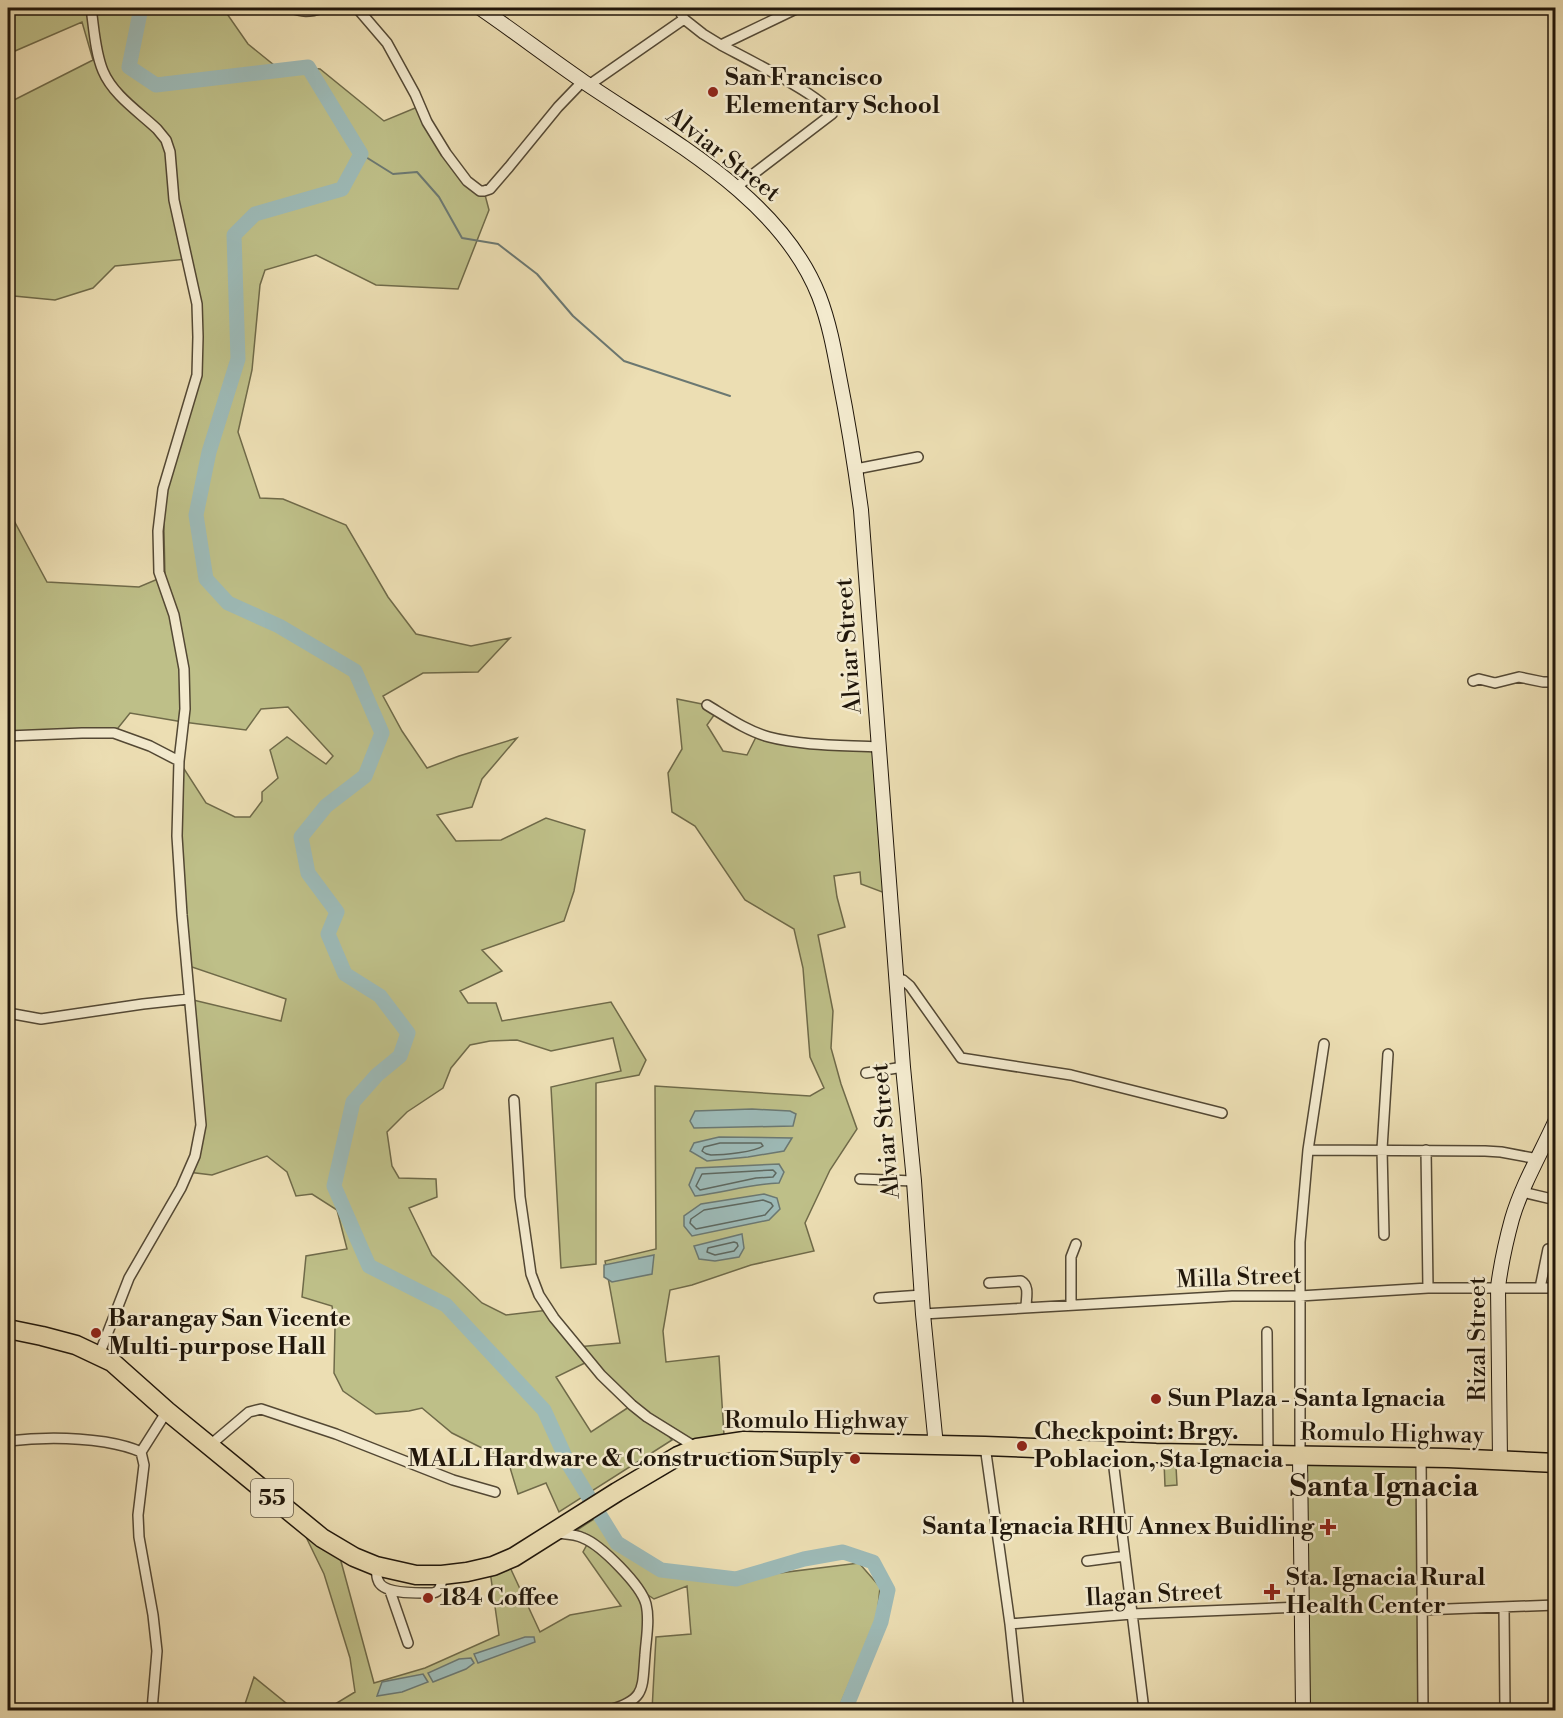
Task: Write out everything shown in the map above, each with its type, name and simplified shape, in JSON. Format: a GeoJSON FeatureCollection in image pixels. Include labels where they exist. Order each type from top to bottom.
{"type":"FeatureCollection","features":[{"type":"Feature","properties":{"kind":"highway","name":"Romulo Highway"},"geometry":{"type":"LineString","coordinates":[[8,1329],[70,1343],[99,1355],[119,1368],[167,1412],[322,1538],[354,1557],[376,1566],[416,1575],[442,1575],[493,1566],[514,1557],[661,1465],[697,1448],[744,1441],[1556,1462]]}},
{"type":"Feature","properties":{"kind":"street"},"geometry":{"type":"LineString","coordinates":[[91,8],[103,71],[114,88],[157,129],[168,145],[174,200],[197,304],[198,337],[197,375],[163,489],[158,531],[159,572],[174,615],[184,669],[185,709],[178,761],[177,836],[201,1125],[195,1156],[181,1188],[129,1278],[99,1355]]}},
{"type":"Feature","properties":{"kind":"street"},"geometry":{"type":"LineString","coordinates":[[292,8],[303,12],[322,8]]}},
{"type":"Feature","properties":{"kind":"street"},"geometry":{"type":"LineString","coordinates":[[357,8],[387,43],[415,94],[427,122],[446,153],[467,181],[480,191],[488,190],[558,107],[586,83],[684,19]]}},
{"type":"Feature","properties":{"kind":"street","name":"Alviar Street"},"geometry":{"type":"LineString","coordinates":[[480,8],[688,152],[749,199],[776,227],[798,258],[818,295],[825,315],[850,427],[861,510],[903,1067],[936,1446]]}},
{"type":"Feature","properties":{"kind":"street"},"geometry":{"type":"LineString","coordinates":[[678,8],[684,19],[704,34],[799,88],[828,107],[832,114],[735,188]]}},
{"type":"Feature","properties":{"kind":"street"},"geometry":{"type":"LineString","coordinates":[[722,45],[798,8]]}},
{"type":"Feature","properties":{"kind":"street"},"geometry":{"type":"LineString","coordinates":[[856,469],[918,457]]}},
{"type":"Feature","properties":{"kind":"street"},"geometry":{"type":"LineString","coordinates":[[1473,681],[1479,679],[1495,683],[1519,676],[1543,682],[1556,682]]}},
{"type":"Feature","properties":{"kind":"street"},"geometry":{"type":"LineString","coordinates":[[707,705],[753,731],[769,737],[824,744],[879,747]]}},
{"type":"Feature","properties":{"kind":"street"},"geometry":{"type":"LineString","coordinates":[[8,736],[114,733],[150,746],[178,761]]}},
{"type":"Feature","properties":{"kind":"street"},"geometry":{"type":"LineString","coordinates":[[896,978],[910,986],[961,1058],[1071,1075],[1222,1113]]}},
{"type":"Feature","properties":{"kind":"street"},"geometry":{"type":"LineString","coordinates":[[8,1013],[41,1019],[189,999]]}},
{"type":"Feature","properties":{"kind":"street"},"geometry":{"type":"LineString","coordinates":[[1303,1710],[1300,1242],[1308,1150],[1324,1044]]}},
{"type":"Feature","properties":{"kind":"street"},"geometry":{"type":"LineString","coordinates":[[1384,1235],[1382,1149],[1388,1054]]}},
{"type":"Feature","properties":{"kind":"street"},"geometry":{"type":"LineString","coordinates":[[866,1073],[903,1067]]}},
{"type":"Feature","properties":{"kind":"street"},"geometry":{"type":"LineString","coordinates":[[514,1100],[520,1197],[531,1274],[539,1295],[601,1375],[647,1417],[697,1448]]}},
{"type":"Feature","properties":{"kind":"street","name":"Rizal Street"},"geometry":{"type":"LineString","coordinates":[[1500,1461],[1498,1287],[1500,1266],[1522,1192],[1538,1158],[1552,1138],[1556,1120]]}},
{"type":"Feature","properties":{"kind":"street"},"geometry":{"type":"LineString","coordinates":[[1308,1150],[1501,1152],[1538,1158]]}},
{"type":"Feature","properties":{"kind":"street"},"geometry":{"type":"LineString","coordinates":[[1426,1150],[1428,1288]]}},
{"type":"Feature","properties":{"kind":"street"},"geometry":{"type":"LineString","coordinates":[[860,1179],[914,1181]]}},
{"type":"Feature","properties":{"kind":"street"},"geometry":{"type":"LineString","coordinates":[[1522,1192],[1556,1200]]}},
{"type":"Feature","properties":{"kind":"street"},"geometry":{"type":"LineString","coordinates":[[1071,1305],[1071,1257],[1076,1244]]}},
{"type":"Feature","properties":{"kind":"street"},"geometry":{"type":"LineString","coordinates":[[1540,1288],[1548,1249]]}},
{"type":"Feature","properties":{"kind":"street"},"geometry":{"type":"LineString","coordinates":[[989,1283],[1020,1281],[1024,1283],[1026,1308]]}},
{"type":"Feature","properties":{"kind":"street","name":"Milla Street"},"geometry":{"type":"LineString","coordinates":[[923,1314],[1232,1296],[1300,1296],[1428,1288],[1556,1288]]}},
{"type":"Feature","properties":{"kind":"street"},"geometry":{"type":"LineString","coordinates":[[879,1298],[922,1295]]}},
{"type":"Feature","properties":{"kind":"street"},"geometry":{"type":"LineString","coordinates":[[1267,1332],[1268,1455]]}},
{"type":"Feature","properties":{"kind":"street"},"geometry":{"type":"LineString","coordinates":[[209,1446],[249,1412],[261,1409],[336,1434],[453,1480],[495,1492]]}},
{"type":"Feature","properties":{"kind":"street"},"geometry":{"type":"LineString","coordinates":[[152,1710],[157,1651],[153,1616],[138,1537],[138,1515],[144,1465],[141,1452],[167,1412]]}},
{"type":"Feature","properties":{"kind":"street"},"geometry":{"type":"LineString","coordinates":[[8,1442],[50,1437],[82,1438],[141,1452]]}},
{"type":"Feature","properties":{"kind":"street"},"geometry":{"type":"LineString","coordinates":[[986,1446],[1019,1710]]}},
{"type":"Feature","properties":{"kind":"street"},"geometry":{"type":"LineString","coordinates":[[1112,1452],[1144,1710]]}},
{"type":"Feature","properties":{"kind":"street"},"geometry":{"type":"LineString","coordinates":[[1421,1458],[1423,1710]]}},
{"type":"Feature","properties":{"kind":"street"},"geometry":{"type":"LineString","coordinates":[[556,1531],[580,1536],[590,1541],[630,1577],[646,1603],[647,1621],[642,1688],[636,1699],[626,1706],[610,1710]]}},
{"type":"Feature","properties":{"kind":"street"},"geometry":{"type":"LineString","coordinates":[[1087,1561],[1125,1556]]}},
{"type":"Feature","properties":{"kind":"street"},"geometry":{"type":"LineString","coordinates":[[376,1566],[378,1581],[381,1586],[390,1591],[437,1592],[442,1575]]}},
{"type":"Feature","properties":{"kind":"street"},"geometry":{"type":"LineString","coordinates":[[390,1591],[408,1643]]}},
{"type":"Feature","properties":{"kind":"street"},"geometry":{"type":"LineString","coordinates":[[1421,1610],[1556,1605]]}},
{"type":"Feature","properties":{"kind":"street","name":"Ilagan Street"},"geometry":{"type":"LineString","coordinates":[[1010,1624],[1132,1614],[1302,1607]]}},
{"type":"Feature","properties":{"kind":"street"},"geometry":{"type":"LineString","coordinates":[[1504,1607],[1505,1710]]}},
{"type":"Feature","properties":{"kind":"green space"},"geometry":{"type":"Polygon","coordinates":[[[8,8],[223,8],[248,44],[274,65],[320,69],[384,121],[420,106],[467,181],[484,191],[489,210],[458,289],[376,285],[316,255],[265,270],[260,285],[252,370],[238,432],[260,498],[283,499],[346,525],[388,597],[416,634],[471,646],[510,638],[478,672],[423,673],[383,696],[402,731],[427,768],[517,738],[482,779],[472,807],[437,815],[456,841],[501,840],[546,818],[585,830],[574,891],[564,921],[482,950],[502,971],[460,991],[468,1003],[496,1003],[502,1021],[611,1002],[646,1060],[639,1075],[596,1083],[596,1264],[561,1268],[551,1087],[621,1071],[613,1038],[551,1051],[517,1040],[490,1041],[470,1045],[451,1068],[443,1088],[407,1112],[387,1132],[392,1166],[399,1178],[436,1179],[437,1197],[409,1208],[432,1255],[482,1303],[506,1315],[549,1310],[577,1347],[620,1343],[605,1261],[656,1249],[655,1086],[810,1096],[824,1088],[810,1057],[803,968],[794,929],[745,900],[695,826],[672,812],[668,773],[682,749],[677,699],[707,705],[717,711],[707,725],[723,751],[747,755],[758,733],[879,747],[890,895],[861,884],[860,872],[834,876],[845,927],[818,935],[833,1011],[831,1048],[857,1129],[830,1170],[805,1223],[814,1251],[751,1265],[670,1290],[663,1331],[666,1362],[719,1356],[724,1435],[687,1442],[660,1426],[672,1440],[559,1512],[546,1483],[518,1494],[508,1461],[452,1433],[422,1408],[376,1414],[343,1391],[334,1373],[335,1327],[332,1306],[302,1297],[306,1256],[347,1249],[337,1210],[312,1194],[296,1196],[287,1172],[267,1156],[212,1175],[188,1172],[201,1125],[189,999],[281,1021],[286,999],[186,965],[179,761],[206,803],[235,817],[250,817],[262,801],[262,792],[278,778],[270,750],[287,737],[326,764],[333,756],[288,707],[261,709],[246,730],[130,713],[114,733],[8,737],[8,517],[12,517],[47,582],[139,587],[165,576],[163,489],[197,375],[197,304],[187,259],[115,266],[93,288],[55,300],[14,296],[8,278],[8,103],[93,60],[82,22],[8,54],[8,8]],[[589,1361],[556,1377],[591,1432],[632,1405],[589,1361]]]}},
{"type":"Feature","properties":{"kind":"green space"},"geometry":{"type":"Polygon","coordinates":[[[1301,1456],[1419,1459],[1422,1710],[1304,1710],[1301,1456]]]}},
{"type":"Feature","properties":{"kind":"green space"},"geometry":{"type":"Polygon","coordinates":[[[1169,1460],[1169,1467],[1176,1466],[1177,1485],[1165,1486],[1164,1461],[1169,1460]]]}},
{"type":"Feature","properties":{"kind":"green space"},"geometry":{"type":"Polygon","coordinates":[[[597,1517],[617,1543],[661,1570],[731,1579],[859,1563],[880,1587],[877,1618],[838,1710],[652,1710],[656,1637],[691,1634],[687,1586],[654,1599],[639,1589],[646,1603],[638,1696],[610,1710],[243,1710],[254,1677],[291,1707],[327,1709],[355,1692],[350,1658],[324,1574],[306,1537],[317,1533],[339,1554],[374,1683],[425,1668],[499,1635],[490,1571],[508,1563],[540,1632],[570,1615],[621,1606],[583,1552],[589,1541],[577,1530],[597,1517]]]}},
{"type":"Feature","properties":{"kind":"water"},"geometry":{"type":"Polygon","coordinates":[[[752,1109],[790,1111],[796,1114],[793,1126],[694,1128],[690,1121],[695,1111],[752,1109]]]}},
{"type":"Feature","properties":{"kind":"water"},"geometry":{"type":"Polygon","coordinates":[[[719,1137],[792,1138],[784,1151],[748,1157],[707,1161],[690,1151],[694,1143],[719,1137]]]}},
{"type":"Feature","properties":{"kind":"water"},"geometry":{"type":"Polygon","coordinates":[[[779,1164],[784,1172],[779,1183],[695,1196],[689,1185],[696,1168],[779,1164]]]}},
{"type":"Feature","properties":{"kind":"water"},"geometry":{"type":"Polygon","coordinates":[[[764,1194],[777,1198],[780,1209],[769,1220],[692,1236],[684,1226],[684,1216],[701,1204],[764,1194]]]}},
{"type":"Feature","properties":{"kind":"water"},"geometry":{"type":"Polygon","coordinates":[[[742,1234],[744,1248],[739,1257],[715,1261],[699,1259],[694,1246],[742,1234]]]}},
{"type":"Feature","properties":{"kind":"water"},"geometry":{"type":"Polygon","coordinates":[[[654,1255],[652,1274],[612,1282],[604,1277],[604,1265],[654,1255]]]}},
{"type":"Feature","properties":{"kind":"water"},"geometry":{"type":"Polygon","coordinates":[[[525,1637],[534,1637],[535,1642],[478,1663],[474,1654],[525,1637]]]}},
{"type":"Feature","properties":{"kind":"water"},"geometry":{"type":"Polygon","coordinates":[[[471,1658],[474,1663],[466,1669],[433,1682],[428,1673],[459,1659],[471,1658]]]}},
{"type":"Feature","properties":{"kind":"water"},"geometry":{"type":"Polygon","coordinates":[[[423,1674],[428,1682],[402,1692],[377,1696],[382,1682],[423,1674]]]}},
{"type":"Feature","properties":{"kind":"waterway"},"geometry":{"type":"LineString","coordinates":[[141,8],[129,67],[156,85],[308,67],[361,154],[342,189],[255,214],[234,235],[238,359],[209,452],[196,515],[206,579],[228,603],[279,626],[355,671],[382,733],[365,776],[326,806],[301,837],[308,873],[337,912],[328,934],[345,974],[380,996],[408,1033],[400,1056],[377,1075],[353,1102],[334,1186],[369,1266],[446,1305],[544,1410],[569,1465],[617,1543],[661,1570],[736,1579],[804,1559],[843,1552],[873,1562],[888,1590],[881,1622],[845,1710]]}},
{"type":"Feature","properties":{"kind":"waterway"},"geometry":{"type":"LineString","coordinates":[[361,154],[393,174],[417,172],[439,197],[462,238],[498,244],[537,274],[573,316],[624,361],[730,396]]}},
{"type":"Feature","properties":{"kind":"place","name":"San Francisco Elementary School"},"geometry":{"type":"Point","coordinates":[713,92]}},
{"type":"Feature","properties":{"kind":"place","name":"Barangay San Vicente Multi-purpose Hall"},"geometry":{"type":"Point","coordinates":[96,1333]}},
{"type":"Feature","properties":{"kind":"place","name":"Sun Plaza - Santa Ignacia"},"geometry":{"type":"Point","coordinates":[1156,1399]}},
{"type":"Feature","properties":{"kind":"place","name":"Checkpoint: Brgy. Poblacion, Sta Ignacia"},"geometry":{"type":"Point","coordinates":[1022,1446]}},
{"type":"Feature","properties":{"kind":"place","name":"MALL Hardware & Construction Suply"},"geometry":{"type":"Point","coordinates":[855,1459]}},
{"type":"Feature","properties":{"kind":"place","name":"Santa Ignacia RHU Annex Buidling"},"geometry":{"type":"Point","coordinates":[1328,1527]}},
{"type":"Feature","properties":{"kind":"place","name":"Sta. Ignacia Rural Health Center"},"geometry":{"type":"Point","coordinates":[1272,1592]}},
{"type":"Feature","properties":{"kind":"place","name":"184 Coffee"},"geometry":{"type":"Point","coordinates":[428,1598]}},
{"type":"Feature","properties":{"kind":"district","name":"Santa Ignacia"},"geometry":{"type":"Point","coordinates":[1384,1487]}}]}
